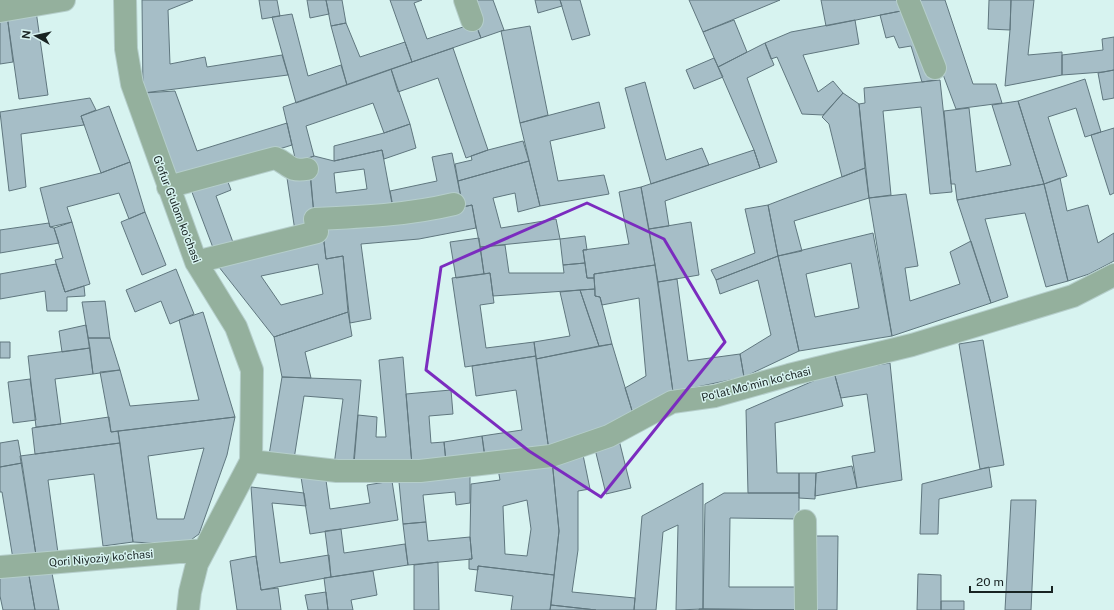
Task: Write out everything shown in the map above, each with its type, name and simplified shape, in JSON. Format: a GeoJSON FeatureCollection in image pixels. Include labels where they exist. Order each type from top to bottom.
{"type":"FeatureCollection","features":[{"type":"Feature","properties":{"kind":"street"},"geometry":{"type":"LineString","coordinates":[[0,12],[64,0]]}},
{"type":"Feature","properties":{"kind":"street","name":"Gʻofur Gʻulom koʻchasi"},"geometry":{"type":"LineString","coordinates":[[125,0],[126,49],[132,84],[196,262],[236,327],[252,370],[251,461],[197,564],[190,592],[188,610]]}},
{"type":"Feature","properties":{"kind":"street"},"geometry":{"type":"LineString","coordinates":[[908,0],[935,68]]}},
{"type":"Feature","properties":{"kind":"street"},"geometry":{"type":"LineString","coordinates":[[168,187],[275,158],[283,161],[289,168],[298,170],[307,168]]}},
{"type":"Feature","properties":{"kind":"street"},"geometry":{"type":"LineString","coordinates":[[196,262],[317,232],[315,219],[389,215],[429,210],[454,204]]}},
{"type":"Feature","properties":{"kind":"street","name":"Poʻlat Moʻmin koʻchasi"},"geometry":{"type":"LineString","coordinates":[[251,461],[337,471],[420,471],[551,456],[609,436],[672,402],[715,396],[789,375],[912,345],[1073,296],[1114,275]]}},
{"type":"Feature","properties":{"kind":"street"},"geometry":{"type":"LineString","coordinates":[[805,521],[806,610]]}},
{"type":"Feature","properties":{"kind":"street","name":"Qori Niyoziy koʻchasi"},"geometry":{"type":"LineString","coordinates":[[0,566],[203,550]]}},
{"type":"Feature","properties":{"kind":"highlighted area"},"geometry":{"type":"Polygon","coordinates":[[[587,203],[664,239],[725,342],[601,497],[529,451],[426,370],[441,267],[587,203]]]}},
{"type":"Feature","properties":{"kind":"building"},"geometry":{"type":"Polygon","coordinates":[[[142,0],[193,0],[168,10],[170,64],[205,57],[207,67],[282,55],[288,75],[143,93],[142,0]]]}},
{"type":"Feature","properties":{"kind":"building"},"geometry":{"type":"Polygon","coordinates":[[[259,0],[277,0],[280,16],[262,19],[259,0]]]}},
{"type":"Feature","properties":{"kind":"building"},"geometry":{"type":"Polygon","coordinates":[[[307,0],[326,0],[329,14],[310,18],[307,0]]]}},
{"type":"Feature","properties":{"kind":"building"},"geometry":{"type":"Polygon","coordinates":[[[326,0],[342,0],[346,23],[331,26],[326,0]]]}},
{"type":"Feature","properties":{"kind":"building"},"geometry":{"type":"Polygon","coordinates":[[[390,0],[422,0],[414,3],[427,39],[475,23],[481,38],[412,62],[390,0]]]}},
{"type":"Feature","properties":{"kind":"building"},"geometry":{"type":"Polygon","coordinates":[[[467,0],[493,0],[504,30],[481,38],[467,0]]]}},
{"type":"Feature","properties":{"kind":"building"},"geometry":{"type":"Polygon","coordinates":[[[535,0],[560,0],[562,6],[538,13],[535,0]]]}},
{"type":"Feature","properties":{"kind":"building"},"geometry":{"type":"Polygon","coordinates":[[[560,0],[580,0],[590,35],[572,40],[560,0]]]}},
{"type":"Feature","properties":{"kind":"building"},"geometry":{"type":"Polygon","coordinates":[[[689,0],[780,0],[703,32],[689,0]]]}},
{"type":"Feature","properties":{"kind":"building"},"geometry":{"type":"Polygon","coordinates":[[[821,0],[903,0],[906,10],[826,26],[821,0]]]}},
{"type":"Feature","properties":{"kind":"building"},"geometry":{"type":"Polygon","coordinates":[[[915,0],[945,0],[973,84],[996,84],[1002,103],[956,109],[915,0]]]}},
{"type":"Feature","properties":{"kind":"building"},"geometry":{"type":"Polygon","coordinates":[[[989,0],[1011,0],[1010,30],[988,29],[989,0]]]}},
{"type":"Feature","properties":{"kind":"building"},"geometry":{"type":"Polygon","coordinates":[[[1011,0],[1034,0],[1028,55],[1062,52],[1062,75],[1005,86],[1011,0]]]}},
{"type":"Feature","properties":{"kind":"building"},"geometry":{"type":"Polygon","coordinates":[[[906,10],[935,80],[922,82],[911,46],[899,48],[894,36],[886,38],[880,15],[906,10]]]}},
{"type":"Feature","properties":{"kind":"building"},"geometry":{"type":"Polygon","coordinates":[[[36,11],[48,95],[19,99],[7,15],[36,11]]]}},
{"type":"Feature","properties":{"kind":"building"},"geometry":{"type":"Polygon","coordinates":[[[292,14],[308,76],[341,65],[347,85],[296,103],[272,17],[292,14]]]}},
{"type":"Feature","properties":{"kind":"building"},"geometry":{"type":"Polygon","coordinates":[[[7,15],[13,62],[0,64],[0,16],[7,15]]]}},
{"type":"Feature","properties":{"kind":"building"},"geometry":{"type":"Polygon","coordinates":[[[734,20],[747,52],[718,67],[703,32],[734,20]]]}},
{"type":"Feature","properties":{"kind":"building"},"geometry":{"type":"Polygon","coordinates":[[[855,20],[859,44],[803,55],[818,92],[833,81],[843,93],[823,115],[802,114],[777,57],[771,59],[765,43],[791,32],[855,20]]]}},
{"type":"Feature","properties":{"kind":"building"},"geometry":{"type":"Polygon","coordinates":[[[346,23],[360,57],[405,42],[412,62],[347,85],[331,26],[346,23]]]}},
{"type":"Feature","properties":{"kind":"building"},"geometry":{"type":"Polygon","coordinates":[[[530,26],[548,115],[520,123],[501,31],[530,26]]]}},
{"type":"Feature","properties":{"kind":"building"},"geometry":{"type":"Polygon","coordinates":[[[1114,37],[1114,70],[1062,75],[1062,55],[1103,50],[1102,39],[1114,37]]]}},
{"type":"Feature","properties":{"kind":"building"},"geometry":{"type":"Polygon","coordinates":[[[765,43],[774,65],[747,78],[777,162],[760,168],[754,150],[718,67],[765,43]]]}},
{"type":"Feature","properties":{"kind":"building"},"geometry":{"type":"Polygon","coordinates":[[[453,48],[488,150],[466,158],[438,78],[398,92],[391,69],[453,48]]]}},
{"type":"Feature","properties":{"kind":"building"},"geometry":{"type":"Polygon","coordinates":[[[714,58],[723,77],[694,89],[686,70],[714,58]]]}},
{"type":"Feature","properties":{"kind":"building"},"geometry":{"type":"Polygon","coordinates":[[[391,69],[410,124],[384,133],[373,103],[306,126],[314,156],[296,162],[283,107],[391,69]]]}},
{"type":"Feature","properties":{"kind":"building"},"geometry":{"type":"Polygon","coordinates":[[[1114,70],[1114,98],[1103,100],[1098,73],[1114,70]]]}},
{"type":"Feature","properties":{"kind":"building"},"geometry":{"type":"Polygon","coordinates":[[[1085,79],[1101,132],[1085,137],[1076,108],[1048,117],[1067,176],[1044,184],[1018,101],[1085,79]]]}},
{"type":"Feature","properties":{"kind":"building"},"geometry":{"type":"Polygon","coordinates":[[[940,80],[952,192],[930,194],[921,107],[883,111],[891,195],[869,198],[859,104],[865,103],[864,88],[940,80]]]}},
{"type":"Feature","properties":{"kind":"building"},"geometry":{"type":"Polygon","coordinates":[[[645,82],[666,160],[702,148],[709,165],[651,184],[625,88],[645,82]]]}},
{"type":"Feature","properties":{"kind":"building"},"geometry":{"type":"Polygon","coordinates":[[[175,91],[197,151],[287,123],[292,145],[174,182],[143,93],[175,91]]]}},
{"type":"Feature","properties":{"kind":"building"},"geometry":{"type":"Polygon","coordinates":[[[843,93],[859,104],[865,168],[842,177],[829,124],[822,117],[843,93]]]}},
{"type":"Feature","properties":{"kind":"building"},"geometry":{"type":"Polygon","coordinates":[[[90,98],[96,110],[81,116],[84,125],[21,134],[26,187],[9,191],[0,112],[90,98]]]}},
{"type":"Feature","properties":{"kind":"building"},"geometry":{"type":"Polygon","coordinates":[[[1018,101],[1044,184],[957,200],[955,184],[951,184],[944,111],[969,108],[976,172],[1011,165],[992,105],[1018,101]]]}},
{"type":"Feature","properties":{"kind":"building"},"geometry":{"type":"Polygon","coordinates":[[[599,102],[605,128],[550,141],[558,181],[604,175],[609,194],[540,206],[520,123],[599,102]]]}},
{"type":"Feature","properties":{"kind":"building"},"geometry":{"type":"Polygon","coordinates":[[[109,106],[130,162],[101,173],[81,116],[109,106]]]}},
{"type":"Feature","properties":{"kind":"building"},"geometry":{"type":"Polygon","coordinates":[[[410,124],[416,148],[384,159],[382,150],[334,161],[334,146],[384,133],[410,124]]]}},
{"type":"Feature","properties":{"kind":"building"},"geometry":{"type":"Polygon","coordinates":[[[1114,128],[1114,193],[1110,195],[1091,135],[1114,128]]]}},
{"type":"Feature","properties":{"kind":"building"},"geometry":{"type":"Polygon","coordinates":[[[523,141],[529,161],[458,181],[455,164],[472,160],[471,156],[488,150],[523,141]]]}},
{"type":"Feature","properties":{"kind":"building"},"geometry":{"type":"Polygon","coordinates":[[[382,150],[393,209],[314,215],[309,158],[314,156],[334,161],[382,150]],[[364,169],[334,173],[336,193],[367,189],[364,169]]]}},
{"type":"Feature","properties":{"kind":"building"},"geometry":{"type":"Polygon","coordinates":[[[754,150],[760,168],[665,201],[669,226],[649,229],[641,187],[754,150]]]}},
{"type":"Feature","properties":{"kind":"building"},"geometry":{"type":"Polygon","coordinates":[[[452,153],[461,198],[394,212],[390,191],[437,181],[432,157],[452,153]]]}},
{"type":"Feature","properties":{"kind":"building"},"geometry":{"type":"Polygon","coordinates":[[[529,161],[540,206],[518,212],[515,193],[493,198],[501,228],[556,219],[560,239],[480,247],[472,205],[463,207],[458,181],[529,161]]]}},
{"type":"Feature","properties":{"kind":"building"},"geometry":{"type":"Polygon","coordinates":[[[130,162],[145,212],[129,219],[119,193],[67,207],[72,222],[50,227],[40,188],[101,173],[130,162]]]}},
{"type":"Feature","properties":{"kind":"building"},"geometry":{"type":"Polygon","coordinates":[[[865,168],[869,198],[794,221],[802,251],[778,256],[768,205],[865,168]]]}},
{"type":"Feature","properties":{"kind":"building"},"geometry":{"type":"Polygon","coordinates":[[[225,174],[231,190],[216,196],[234,245],[215,253],[190,187],[225,174]]]}},
{"type":"Feature","properties":{"kind":"building"},"geometry":{"type":"Polygon","coordinates":[[[310,175],[314,215],[295,231],[287,178],[310,175]]]}},
{"type":"Feature","properties":{"kind":"building"},"geometry":{"type":"Polygon","coordinates":[[[1060,178],[1067,211],[1088,205],[1098,243],[1114,233],[1114,261],[1089,274],[1068,281],[1044,184],[1060,178]]]}},
{"type":"Feature","properties":{"kind":"building"},"geometry":{"type":"Polygon","coordinates":[[[1044,184],[1068,281],[1046,287],[1025,213],[985,219],[1008,297],[991,303],[957,200],[1044,184]]]}},
{"type":"Feature","properties":{"kind":"building"},"geometry":{"type":"Polygon","coordinates":[[[641,187],[655,265],[594,274],[594,278],[587,278],[583,250],[629,244],[619,192],[641,187]]]}},
{"type":"Feature","properties":{"kind":"building"},"geometry":{"type":"Polygon","coordinates":[[[906,194],[918,266],[905,268],[910,301],[960,284],[950,252],[971,241],[991,303],[892,336],[869,198],[906,194]]]}},
{"type":"Feature","properties":{"kind":"building"},"geometry":{"type":"Polygon","coordinates":[[[472,205],[476,228],[419,239],[361,244],[371,319],[350,323],[343,256],[326,259],[322,223],[423,215],[472,205]]]}},
{"type":"Feature","properties":{"kind":"building"},"geometry":{"type":"Polygon","coordinates":[[[768,205],[778,256],[716,280],[711,270],[755,253],[745,209],[768,205]]]}},
{"type":"Feature","properties":{"kind":"building"},"geometry":{"type":"Polygon","coordinates":[[[145,212],[166,265],[142,275],[121,222],[145,212]]]}},
{"type":"Feature","properties":{"kind":"building"},"geometry":{"type":"Polygon","coordinates":[[[72,222],[90,284],[65,292],[55,260],[63,258],[54,228],[72,222]]]}},
{"type":"Feature","properties":{"kind":"building"},"geometry":{"type":"Polygon","coordinates":[[[691,222],[699,275],[658,282],[649,229],[691,222]]]}},
{"type":"Feature","properties":{"kind":"building"},"geometry":{"type":"Polygon","coordinates":[[[49,223],[50,227],[54,228],[59,243],[0,253],[0,230],[49,223]]]}},
{"type":"Feature","properties":{"kind":"building"},"geometry":{"type":"Polygon","coordinates":[[[873,233],[892,336],[799,351],[778,256],[873,233]],[[851,263],[806,274],[815,317],[859,308],[851,263]]]}},
{"type":"Feature","properties":{"kind":"building"},"geometry":{"type":"Polygon","coordinates":[[[323,235],[326,259],[343,256],[348,312],[274,337],[215,262],[323,235]],[[318,264],[261,276],[281,305],[323,294],[318,264]]]}},
{"type":"Feature","properties":{"kind":"building"},"geometry":{"type":"Polygon","coordinates":[[[585,236],[587,250],[583,250],[585,263],[563,265],[560,239],[585,236]]]}},
{"type":"Feature","properties":{"kind":"building"},"geometry":{"type":"Polygon","coordinates":[[[479,238],[484,274],[456,278],[450,242],[479,238]]]}},
{"type":"Feature","properties":{"kind":"building"},"geometry":{"type":"Polygon","coordinates":[[[505,245],[509,273],[564,273],[563,265],[585,263],[587,278],[594,278],[595,289],[493,296],[490,273],[484,274],[480,247],[505,245]]]}},
{"type":"Feature","properties":{"kind":"building"},"geometry":{"type":"Polygon","coordinates":[[[778,256],[799,351],[744,377],[740,354],[771,335],[758,280],[720,294],[716,280],[778,256]]]}},
{"type":"Feature","properties":{"kind":"building"},"geometry":{"type":"Polygon","coordinates":[[[56,264],[65,292],[84,286],[85,296],[67,297],[67,311],[47,311],[45,291],[0,299],[0,274],[56,264]]]}},
{"type":"Feature","properties":{"kind":"building"},"geometry":{"type":"Polygon","coordinates":[[[655,265],[673,392],[634,417],[625,388],[646,376],[639,298],[602,305],[600,297],[595,296],[594,274],[655,265]]]}},
{"type":"Feature","properties":{"kind":"building"},"geometry":{"type":"Polygon","coordinates":[[[176,269],[194,314],[170,324],[161,301],[135,312],[126,290],[176,269]]]}},
{"type":"Feature","properties":{"kind":"building"},"geometry":{"type":"Polygon","coordinates":[[[490,273],[494,303],[480,305],[486,348],[534,342],[536,356],[465,367],[452,278],[490,273]]]}},
{"type":"Feature","properties":{"kind":"building"},"geometry":{"type":"Polygon","coordinates":[[[677,279],[688,361],[740,354],[744,377],[673,392],[658,282],[677,279]]]}},
{"type":"Feature","properties":{"kind":"building"},"geometry":{"type":"Polygon","coordinates":[[[595,289],[595,296],[600,297],[612,344],[599,346],[580,290],[595,289]]]}},
{"type":"Feature","properties":{"kind":"building"},"geometry":{"type":"Polygon","coordinates":[[[580,290],[599,346],[536,359],[534,342],[570,336],[560,292],[580,290]]]}},
{"type":"Feature","properties":{"kind":"building"},"geometry":{"type":"Polygon","coordinates":[[[105,301],[110,338],[88,338],[82,302],[105,301]]]}},
{"type":"Feature","properties":{"kind":"building"},"geometry":{"type":"Polygon","coordinates":[[[203,312],[235,417],[111,432],[100,372],[120,370],[130,406],[199,400],[179,320],[203,312]]]}},
{"type":"Feature","properties":{"kind":"building"},"geometry":{"type":"Polygon","coordinates":[[[348,312],[352,336],[305,352],[311,378],[282,377],[274,337],[348,312]]]}},
{"type":"Feature","properties":{"kind":"building"},"geometry":{"type":"Polygon","coordinates":[[[86,325],[90,348],[62,352],[59,331],[86,325]]]}},
{"type":"Feature","properties":{"kind":"building"},"geometry":{"type":"Polygon","coordinates":[[[88,338],[110,338],[120,370],[93,374],[88,338]]]}},
{"type":"Feature","properties":{"kind":"building"},"geometry":{"type":"Polygon","coordinates":[[[983,340],[1004,465],[980,469],[959,344],[983,340]]]}},
{"type":"Feature","properties":{"kind":"building"},"geometry":{"type":"Polygon","coordinates":[[[0,342],[10,342],[10,358],[0,358],[0,342]]]}},
{"type":"Feature","properties":{"kind":"building"},"geometry":{"type":"Polygon","coordinates":[[[612,344],[634,417],[549,451],[536,359],[612,344]]]}},
{"type":"Feature","properties":{"kind":"building"},"geometry":{"type":"Polygon","coordinates":[[[90,348],[93,374],[55,379],[61,424],[36,427],[28,356],[90,348]]]}},
{"type":"Feature","properties":{"kind":"building"},"geometry":{"type":"Polygon","coordinates":[[[536,356],[549,451],[485,460],[482,436],[522,430],[516,390],[476,396],[472,366],[536,356]]]}},
{"type":"Feature","properties":{"kind":"building"},"geometry":{"type":"Polygon","coordinates":[[[403,357],[412,465],[354,464],[358,415],[377,417],[376,437],[386,437],[379,360],[403,357]]]}},
{"type":"Feature","properties":{"kind":"building"},"geometry":{"type":"Polygon","coordinates":[[[890,363],[902,480],[857,488],[852,456],[875,452],[867,394],[841,398],[834,372],[890,363]]]}},
{"type":"Feature","properties":{"kind":"building"},"geometry":{"type":"Polygon","coordinates":[[[834,372],[843,406],[775,423],[777,473],[799,473],[799,493],[748,493],[746,410],[834,372]]]}},
{"type":"Feature","properties":{"kind":"building"},"geometry":{"type":"Polygon","coordinates":[[[282,377],[361,380],[353,467],[334,465],[343,399],[304,396],[294,459],[269,455],[282,377]]]}},
{"type":"Feature","properties":{"kind":"building"},"geometry":{"type":"Polygon","coordinates":[[[30,379],[36,420],[13,423],[8,382],[30,379]]]}},
{"type":"Feature","properties":{"kind":"building"},"geometry":{"type":"Polygon","coordinates":[[[451,390],[453,414],[429,416],[431,443],[444,442],[446,462],[412,465],[406,394],[451,390]]]}},
{"type":"Feature","properties":{"kind":"building"},"geometry":{"type":"Polygon","coordinates":[[[109,417],[111,432],[118,431],[120,443],[35,454],[32,428],[109,417]]]}},
{"type":"Feature","properties":{"kind":"building"},"geometry":{"type":"Polygon","coordinates":[[[235,417],[227,455],[199,534],[184,545],[133,542],[118,431],[235,417]],[[204,448],[148,456],[157,519],[184,519],[204,448]]]}},
{"type":"Feature","properties":{"kind":"building"},"geometry":{"type":"Polygon","coordinates":[[[482,436],[485,456],[446,462],[444,442],[482,436]]]}},
{"type":"Feature","properties":{"kind":"building"},"geometry":{"type":"Polygon","coordinates":[[[18,440],[22,463],[0,467],[0,443],[18,440]]]}},
{"type":"Feature","properties":{"kind":"building"},"geometry":{"type":"Polygon","coordinates":[[[619,440],[631,488],[606,494],[594,445],[619,440]]]}},
{"type":"Feature","properties":{"kind":"building"},"geometry":{"type":"Polygon","coordinates":[[[120,443],[133,542],[103,546],[94,474],[48,480],[58,553],[36,555],[20,456],[120,443]]]}},
{"type":"Feature","properties":{"kind":"building"},"geometry":{"type":"Polygon","coordinates":[[[582,450],[590,489],[578,491],[578,550],[572,592],[635,598],[634,610],[596,610],[551,605],[559,531],[552,460],[582,450]]]}},
{"type":"Feature","properties":{"kind":"building"},"geometry":{"type":"Polygon","coordinates":[[[552,460],[559,531],[554,575],[478,566],[478,570],[469,569],[469,559],[472,559],[470,537],[471,484],[500,480],[498,469],[552,460]],[[527,500],[503,506],[505,554],[527,556],[531,529],[527,500]]]}},
{"type":"Feature","properties":{"kind":"building"},"geometry":{"type":"Polygon","coordinates":[[[22,463],[36,555],[13,559],[2,492],[0,492],[0,467],[22,463]]]}},
{"type":"Feature","properties":{"kind":"building"},"geometry":{"type":"Polygon","coordinates":[[[852,466],[857,488],[815,496],[816,473],[852,466]]]}},
{"type":"Feature","properties":{"kind":"building"},"geometry":{"type":"Polygon","coordinates":[[[989,467],[992,487],[939,499],[938,534],[920,534],[922,484],[989,467]]]}},
{"type":"Feature","properties":{"kind":"building"},"geometry":{"type":"Polygon","coordinates":[[[325,473],[330,509],[370,503],[367,485],[392,481],[398,520],[310,534],[301,477],[325,473]]]}},
{"type":"Feature","properties":{"kind":"building"},"geometry":{"type":"Polygon","coordinates":[[[799,473],[816,473],[815,499],[799,498],[799,473]]]}},
{"type":"Feature","properties":{"kind":"building"},"geometry":{"type":"Polygon","coordinates":[[[470,474],[470,503],[456,505],[455,492],[423,495],[426,522],[403,524],[399,482],[470,474]]]}},
{"type":"Feature","properties":{"kind":"building"},"geometry":{"type":"Polygon","coordinates":[[[703,483],[703,609],[676,610],[678,525],[663,532],[656,610],[634,610],[642,516],[703,483]]]}},
{"type":"Feature","properties":{"kind":"building"},"geometry":{"type":"Polygon","coordinates":[[[251,487],[304,493],[306,506],[272,503],[280,563],[329,555],[331,577],[261,590],[256,556],[251,487]]]}},
{"type":"Feature","properties":{"kind":"building"},"geometry":{"type":"Polygon","coordinates":[[[724,493],[799,493],[799,519],[730,518],[729,587],[804,587],[803,610],[703,609],[705,504],[724,493]]]}},
{"type":"Feature","properties":{"kind":"building"},"geometry":{"type":"Polygon","coordinates":[[[1011,500],[1036,500],[1031,610],[1005,610],[1011,500]]]}},
{"type":"Feature","properties":{"kind":"building"},"geometry":{"type":"Polygon","coordinates":[[[426,522],[428,541],[470,537],[472,559],[408,565],[403,524],[426,522]]]}},
{"type":"Feature","properties":{"kind":"building"},"geometry":{"type":"Polygon","coordinates":[[[341,529],[344,553],[405,544],[408,565],[331,577],[325,531],[341,529]]]}},
{"type":"Feature","properties":{"kind":"building"},"geometry":{"type":"Polygon","coordinates":[[[814,536],[838,536],[837,610],[813,610],[814,536]]]}},
{"type":"Feature","properties":{"kind":"building"},"geometry":{"type":"Polygon","coordinates":[[[256,556],[261,590],[278,588],[281,610],[237,610],[230,561],[256,556]]]}},
{"type":"Feature","properties":{"kind":"building"},"geometry":{"type":"Polygon","coordinates":[[[438,562],[439,610],[414,610],[414,565],[438,562]]]}},
{"type":"Feature","properties":{"kind":"building"},"geometry":{"type":"Polygon","coordinates":[[[478,566],[554,575],[550,610],[511,610],[513,596],[475,591],[478,566]]]}},
{"type":"Feature","properties":{"kind":"building"},"geometry":{"type":"Polygon","coordinates":[[[51,568],[59,610],[35,610],[28,570],[51,568]]]}},
{"type":"Feature","properties":{"kind":"building"},"geometry":{"type":"Polygon","coordinates":[[[28,570],[35,610],[3,610],[0,596],[0,573],[28,570]]]}},
{"type":"Feature","properties":{"kind":"building"},"geometry":{"type":"Polygon","coordinates":[[[373,571],[377,595],[351,600],[353,610],[328,610],[324,578],[373,571]]]}},
{"type":"Feature","properties":{"kind":"building"},"geometry":{"type":"Polygon","coordinates":[[[918,574],[941,575],[941,610],[917,610],[918,574]]]}},
{"type":"Feature","properties":{"kind":"building"},"geometry":{"type":"Polygon","coordinates":[[[326,592],[328,610],[308,610],[305,595],[326,592]]]}},
{"type":"Feature","properties":{"kind":"building"},"geometry":{"type":"Polygon","coordinates":[[[941,601],[964,601],[964,610],[941,610],[941,601]]]}},
{"type":"Feature","properties":{"kind":"building"},"geometry":{"type":"Polygon","coordinates":[[[551,605],[596,610],[550,610],[551,605]]]}},
{"type":"Feature","properties":{"kind":"building"},"geometry":{"type":"Polygon","coordinates":[[[703,609],[803,610],[699,610],[703,609]]]}}]}
